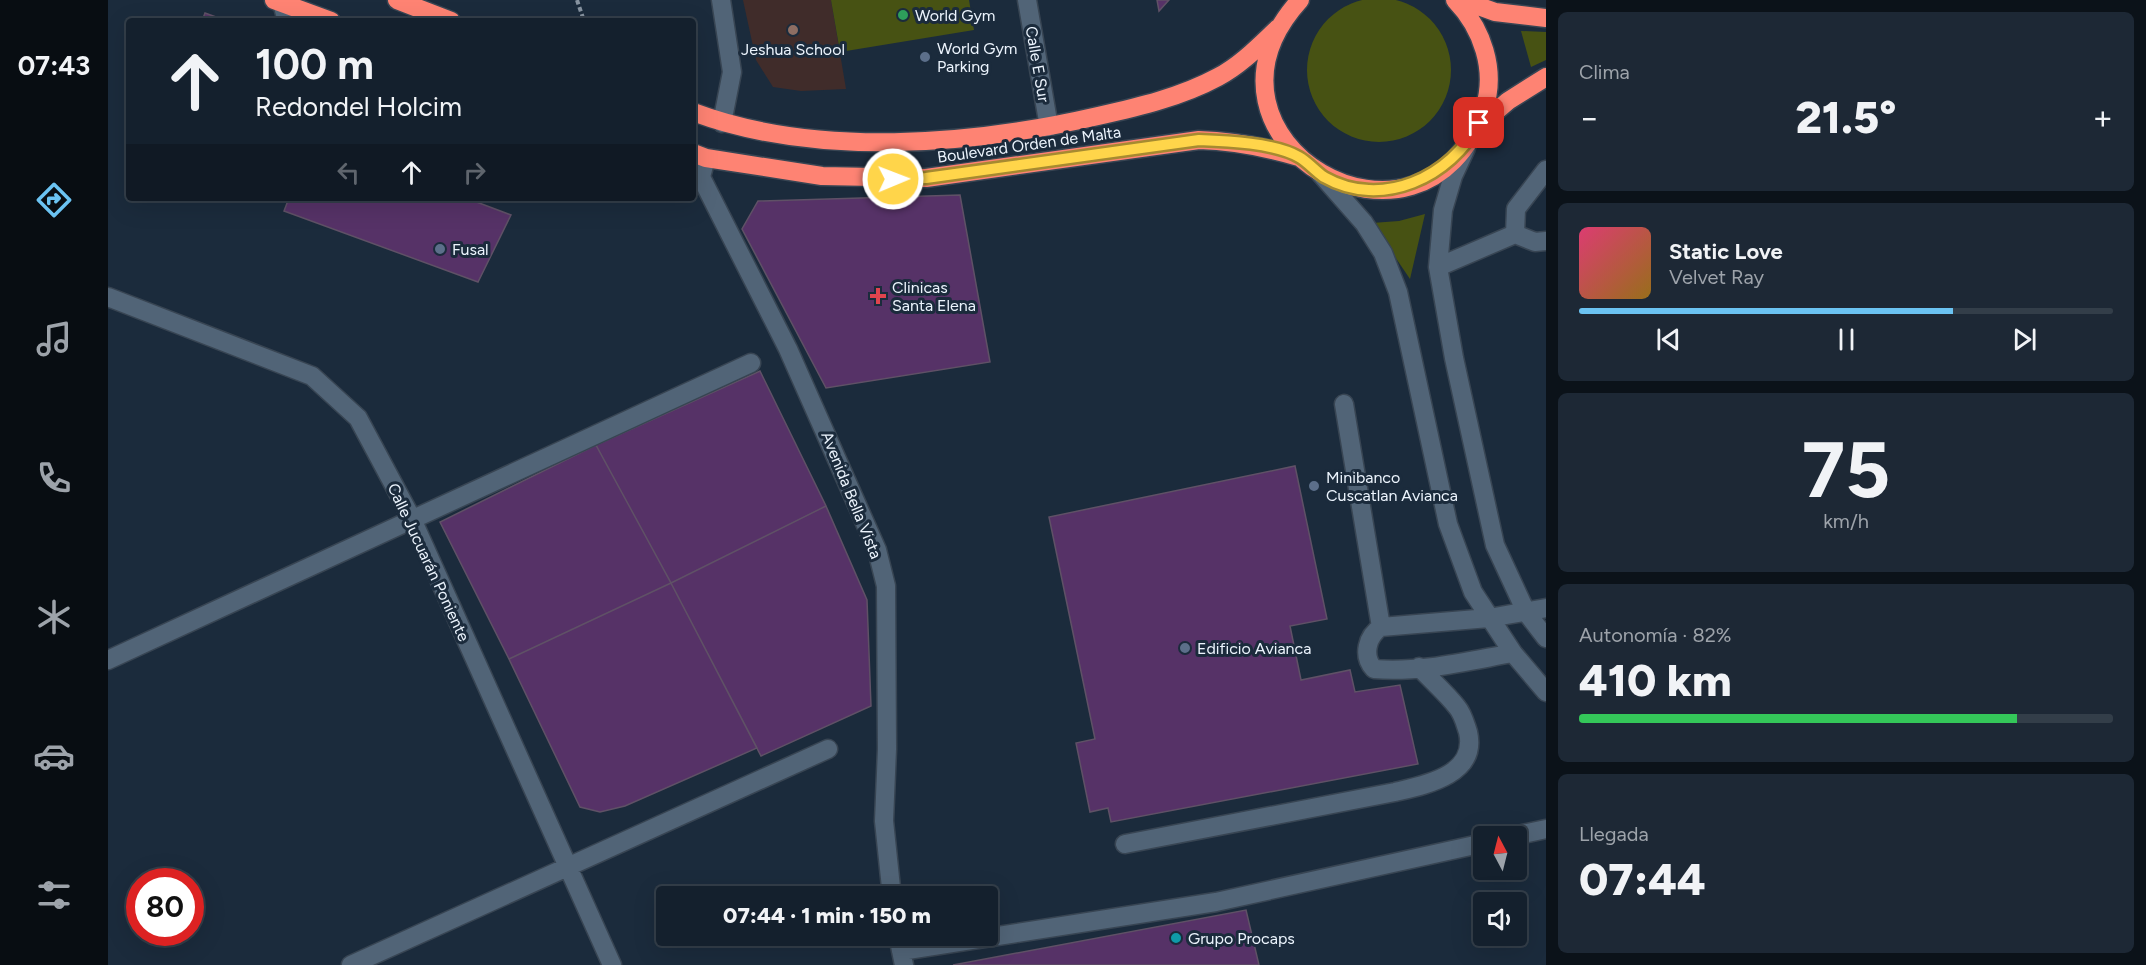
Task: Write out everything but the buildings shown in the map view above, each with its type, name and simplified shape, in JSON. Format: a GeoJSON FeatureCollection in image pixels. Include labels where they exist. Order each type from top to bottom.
{"type":"FeatureCollection","features":[{"type":"Feature","properties":{"kind":"highway"},"geometry":{"type":"LineString","coordinates":[[397,0],[443,18]]}},
{"type":"Feature","properties":{"kind":"highway"},"geometry":{"type":"LineString","coordinates":[[1300,0],[1278,28],[1267,63],[1267,99],[1281,135],[1299,157],[1320,173],[1344,185],[1364,189],[1404,186],[1441,170],[1457,157],[1473,135],[1508,101],[1546,77]]}},
{"type":"Feature","properties":{"kind":"highway"},"geometry":{"type":"LineString","coordinates":[[1455,0],[1474,25],[1488,63],[1486,103],[1473,135]]}},
{"type":"Feature","properties":{"kind":"highway"},"geometry":{"type":"LineString","coordinates":[[1462,0],[1495,12],[1546,18]]}},
{"type":"Feature","properties":{"kind":"highway"},"geometry":{"type":"LineString","coordinates":[[278,1],[323,18]]}},
{"type":"Feature","properties":{"kind":"highway","name":"Boulevard Orden de Malta"},"geometry":{"type":"LineString","coordinates":[[696,113],[722,123],[834,139],[900,141],[955,139],[1049,128],[1121,111],[1189,91],[1240,63],[1278,28]]}},
{"type":"Feature","properties":{"kind":"highway","name":"Boulevard Orden de Malta"},"geometry":{"type":"LineString","coordinates":[[699,155],[822,176],[887,179],[926,178],[1199,140],[1231,141],[1255,145],[1299,157]]}},
{"type":"Feature","properties":{"kind":"street"},"geometry":{"type":"LineString","coordinates":[[721,0],[732,72],[722,123]]}},
{"type":"Feature","properties":{"kind":"street","name":"Calle E Sur"},"geometry":{"type":"LineString","coordinates":[[1027,0],[1049,128]]}},
{"type":"Feature","properties":{"kind":"street"},"geometry":{"type":"LineString","coordinates":[[278,1],[286,18]]}},
{"type":"Feature","properties":{"kind":"street"},"geometry":{"type":"LineString","coordinates":[[1473,135],[1453,176],[1443,210],[1438,267],[1454,358],[1495,545],[1526,612],[1546,638]]}},
{"type":"Feature","properties":{"kind":"street","name":"Avenida Bella Vista"},"geometry":{"type":"LineString","coordinates":[[699,155],[701,177],[788,349],[831,422],[877,550],[886,586],[887,749],[884,822],[891,886]]}},
{"type":"Feature","properties":{"kind":"street"},"geometry":{"type":"LineString","coordinates":[[1515,234],[1516,209],[1546,170]]}},
{"type":"Feature","properties":{"kind":"street"},"geometry":{"type":"LineString","coordinates":[[1320,173],[1364,223],[1383,253],[1398,292],[1448,524],[1473,592],[1513,653],[1546,692]]}},
{"type":"Feature","properties":{"kind":"street"},"geometry":{"type":"LineString","coordinates":[[1438,267],[1515,234],[1535,242],[1546,241]]}},
{"type":"Feature","properties":{"kind":"street","name":"Calle Jucuarán Poniente"},"geometry":{"type":"LineString","coordinates":[[108,297],[312,376],[358,418],[412,519],[612,965]]}},
{"type":"Feature","properties":{"kind":"street"},"geometry":{"type":"LineString","coordinates":[[108,660],[751,363]]}},
{"type":"Feature","properties":{"kind":"street"},"geometry":{"type":"LineString","coordinates":[[1344,404],[1381,627]]}},
{"type":"Feature","properties":{"kind":"street"},"geometry":{"type":"LineString","coordinates":[[1513,653],[1419,667],[1374,669],[1368,663],[1369,639],[1381,627],[1490,618],[1546,608]]}},
{"type":"Feature","properties":{"kind":"street"},"geometry":{"type":"LineString","coordinates":[[1125,844],[1395,792],[1433,783],[1455,772],[1466,755],[1470,740],[1464,719],[1457,707],[1419,667]]}},
{"type":"Feature","properties":{"kind":"street"},"geometry":{"type":"LineString","coordinates":[[351,965],[567,865],[828,749]]}},
{"type":"Feature","properties":{"kind":"street"},"geometry":{"type":"LineString","coordinates":[[1527,833],[1546,829]]}},
{"type":"Feature","properties":{"kind":"street"},"geometry":{"type":"LineString","coordinates":[[901,951],[1216,902],[1473,845]]}},
{"type":"Feature","properties":{"kind":"path"},"geometry":{"type":"LineString","coordinates":[[577,0],[583,18]]}},
{"type":"Feature","properties":{"kind":"shaded area","name":"Jeshua School"},"geometry":{"type":"Polygon","coordinates":[[[743,0],[831,0],[846,89],[801,91],[773,87],[756,60],[743,0]]]}},
{"type":"Feature","properties":{"kind":"green space","name":"World Gym"},"geometry":{"type":"Polygon","coordinates":[[[831,0],[969,0],[974,30],[840,52],[831,0]]]}},
{"type":"Feature","properties":{"kind":"green space"},"geometry":{"type":"Polygon","coordinates":[[[1365,0],[1393,0],[1419,10],[1439,30],[1449,56],[1451,70],[1449,84],[1439,110],[1419,130],[1393,140],[1379,142],[1365,140],[1339,130],[1319,110],[1309,84],[1307,70],[1309,56],[1319,30],[1339,10],[1365,0]]]}},
{"type":"Feature","properties":{"kind":"green space"},"geometry":{"type":"Polygon","coordinates":[[[1521,31],[1546,32],[1546,60],[1531,67],[1521,31]]]}},
{"type":"Feature","properties":{"kind":"green space"},"geometry":{"type":"Polygon","coordinates":[[[1425,214],[1410,279],[1372,223],[1399,221],[1425,214]]]}},
{"type":"Feature","properties":{"kind":"place","name":"World Gym"},"geometry":{"type":"Point","coordinates":[903,15]}},
{"type":"Feature","properties":{"kind":"place","name":"Jeshua School"},"geometry":{"type":"Point","coordinates":[793,30]}},
{"type":"Feature","properties":{"kind":"place","name":"World Gym Parking"},"geometry":{"type":"Point","coordinates":[925,57]}},
{"type":"Feature","properties":{"kind":"place","name":"Fusal"},"geometry":{"type":"Point","coordinates":[440,249]}},
{"type":"Feature","properties":{"kind":"place","name":"Clinicas Santa Elena"},"geometry":{"type":"Point","coordinates":[878,296]}},
{"type":"Feature","properties":{"kind":"place","name":"Minibanco Cuscatlan Avianca"},"geometry":{"type":"Point","coordinates":[1314,486]}},
{"type":"Feature","properties":{"kind":"place","name":"Edificio Avianca"},"geometry":{"type":"Point","coordinates":[1185,648]}},
{"type":"Feature","properties":{"kind":"place","name":"Grupo Procaps"},"geometry":{"type":"Point","coordinates":[1176,938]}},
{"type":"Feature","properties":{"kind":"route"},"geometry":{"type":"LineString","coordinates":[[893,179],[926,178],[1199,140],[1231,141],[1255,145],[1299,157],[1325,177],[1344,185],[1384,190],[1424,180],[1441,170],[1457,157],[1479,123]]}}]}
